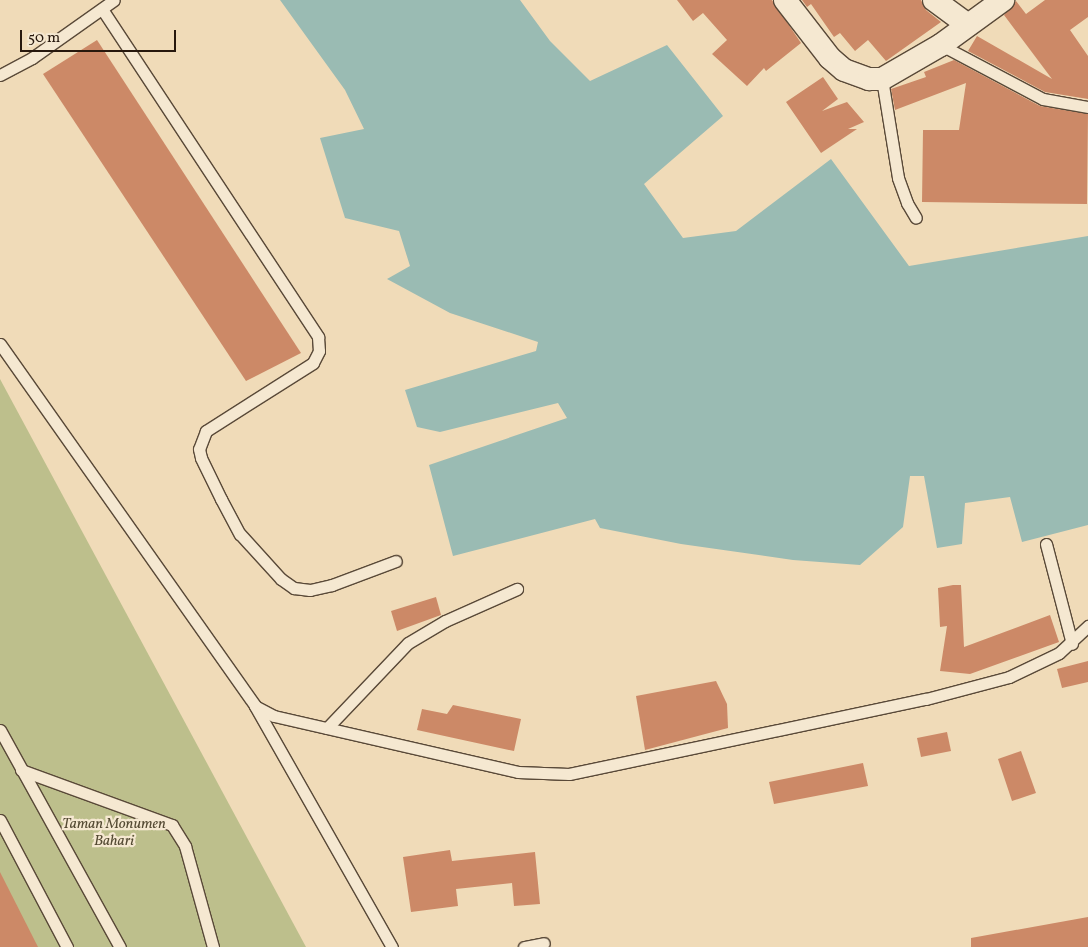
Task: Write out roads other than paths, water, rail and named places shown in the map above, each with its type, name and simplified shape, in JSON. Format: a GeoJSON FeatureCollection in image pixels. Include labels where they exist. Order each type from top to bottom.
{"type":"FeatureCollection","features":[{"type":"Feature","properties":{"kind":"street"},"geometry":{"type":"LineString","coordinates":[[785,0],[830,58],[844,70],[857,77],[882,79],[941,45],[1003,0]]}},
{"type":"Feature","properties":{"kind":"street"},"geometry":{"type":"LineString","coordinates":[[934,0],[968,25]]}},
{"type":"Feature","properties":{"kind":"lane"},"geometry":{"type":"LineString","coordinates":[[0,75],[32,58],[114,0]]}},
{"type":"Feature","properties":{"kind":"lane"},"geometry":{"type":"LineString","coordinates":[[102,9],[318,337],[318,351],[313,363],[206,431],[199,449],[201,458],[221,499],[240,534],[281,580],[294,588],[310,590],[332,585],[396,562]]}},
{"type":"Feature","properties":{"kind":"lane"},"geometry":{"type":"LineString","coordinates":[[941,45],[1043,99],[1088,107]]}},
{"type":"Feature","properties":{"kind":"lane"},"geometry":{"type":"LineString","coordinates":[[882,79],[898,178],[906,203],[916,218]]}},
{"type":"Feature","properties":{"kind":"lane"},"geometry":{"type":"LineString","coordinates":[[0,344],[255,706],[392,947]]}},
{"type":"Feature","properties":{"kind":"lane"},"geometry":{"type":"LineString","coordinates":[[1046,544],[1072,644]]}},
{"type":"Feature","properties":{"kind":"lane"},"geometry":{"type":"LineString","coordinates":[[327,728],[408,643],[445,621],[517,589]]}},
{"type":"Feature","properties":{"kind":"lane"},"geometry":{"type":"LineString","coordinates":[[255,706],[274,716],[518,772],[569,774],[954,692],[1009,677],[1072,644],[1088,626]]}},
{"type":"Feature","properties":{"kind":"lane"},"geometry":{"type":"LineString","coordinates":[[2,738],[120,947]]}},
{"type":"Feature","properties":{"kind":"lane"},"geometry":{"type":"LineString","coordinates":[[21,770],[172,825],[185,846],[213,947]]}},
{"type":"Feature","properties":{"kind":"lane"},"geometry":{"type":"LineString","coordinates":[[0,820],[67,947]]}},
{"type":"Feature","properties":{"kind":"lane"},"geometry":{"type":"LineString","coordinates":[[524,947],[544,943]]}},
{"type":"Feature","properties":{"kind":"water"},"geometry":{"type":"Polygon","coordinates":[[[280,0],[520,0],[550,41],[590,81],[667,45],[723,116],[644,184],[683,238],[736,231],[831,159],[909,266],[1088,236],[1088,525],[1022,542],[1010,497],[965,503],[962,544],[937,548],[924,476],[910,476],[903,527],[860,565],[793,560],[681,544],[600,528],[595,519],[453,556],[429,465],[567,418],[558,403],[440,432],[417,427],[405,390],[536,351],[538,342],[450,313],[387,279],[410,266],[399,231],[345,218],[320,138],[364,129],[345,90],[280,0]]]}},
{"type":"Feature","properties":{"kind":"park label","name":"Taman Monumen Bahari"},"geometry":{"type":"Point","coordinates":[114,832]}}]}
